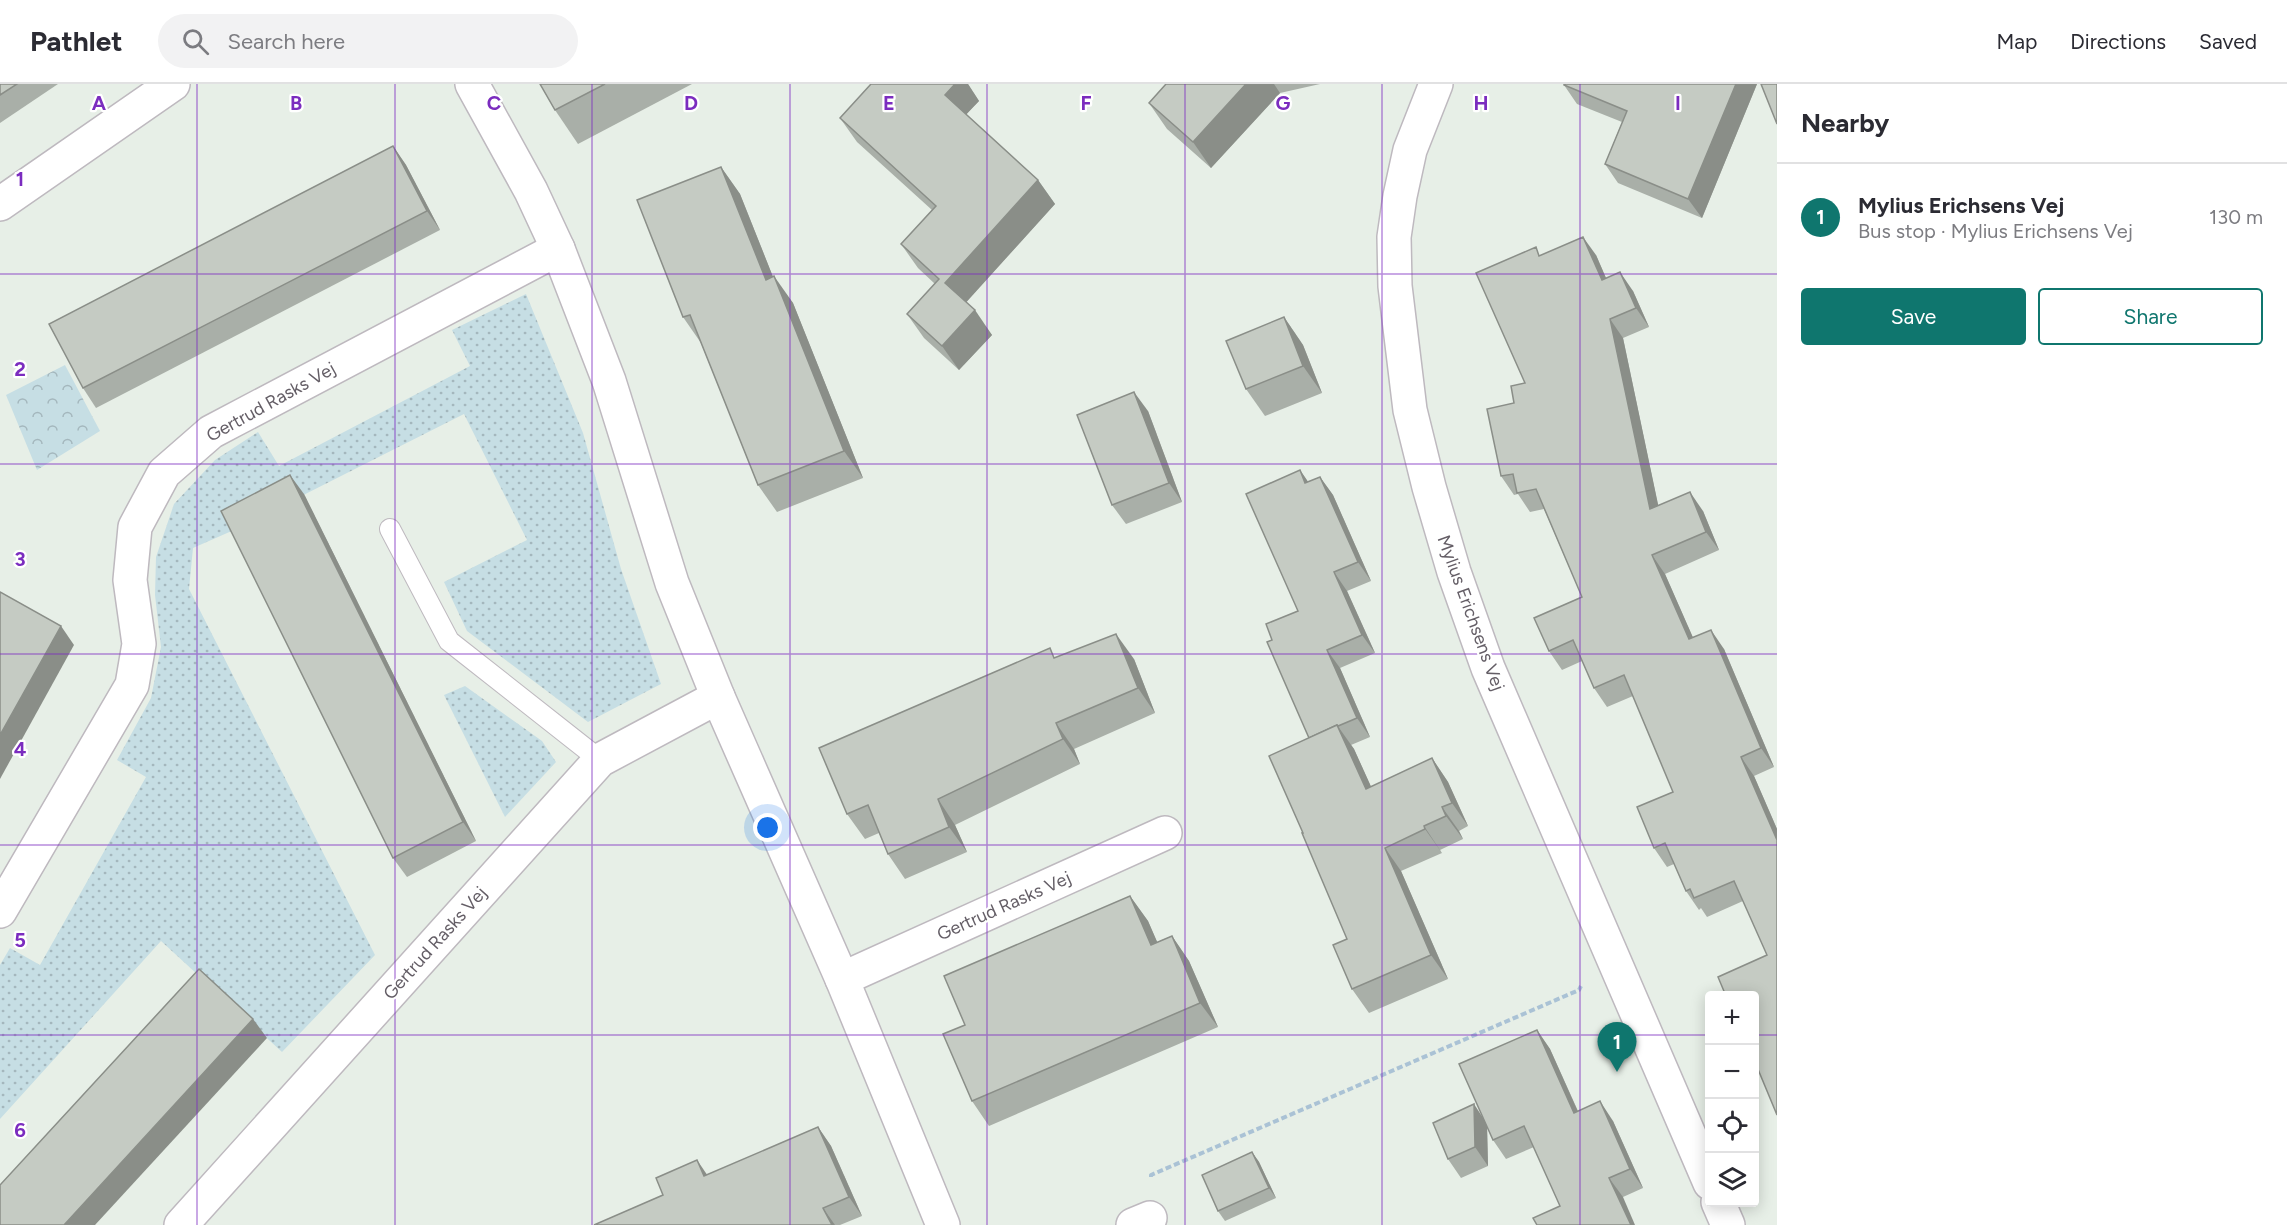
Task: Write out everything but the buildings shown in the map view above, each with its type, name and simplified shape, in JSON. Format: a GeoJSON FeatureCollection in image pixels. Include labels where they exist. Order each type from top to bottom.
{"type":"FeatureCollection","features":[{"type":"Feature","properties":{"kind":"street"},"geometry":{"type":"LineString","coordinates":[[0,204],[173,84]]}},
{"type":"Feature","properties":{"kind":"street"},"geometry":{"type":"LineString","coordinates":[[472,84],[531,191],[558,249],[609,381],[672,583],[718,697],[842,979],[943,1225]]}},
{"type":"Feature","properties":{"kind":"street","name":"Mylius Erichsens Vej"},"geometry":{"type":"LineString","coordinates":[[1436,84],[1410,150],[1394,237],[1395,286],[1410,410],[1429,487],[1451,562],[1488,668],[1705,1171]]}},
{"type":"Feature","properties":{"kind":"street","name":"Gertrud Rasks Vej"},"geometry":{"type":"LineString","coordinates":[[0,911],[132,685],[139,644],[130,580],[135,527],[164,473],[211,432],[558,249]]}},
{"type":"Feature","properties":{"kind":"street","name":"Gertrud Rasks Vej"},"geometry":{"type":"LineString","coordinates":[[181,1225],[600,760],[718,697]]}},
{"type":"Feature","properties":{"kind":"street","name":"Gertrud Rasks Vej"},"geometry":{"type":"LineString","coordinates":[[842,979],[1165,833]]}},
{"type":"Feature","properties":{"kind":"street"},"geometry":{"type":"LineString","coordinates":[[1720,1207],[1728,1225]]}},
{"type":"Feature","properties":{"kind":"lane"},"geometry":{"type":"LineString","coordinates":[[390,529],[449,641],[600,760]]}},
{"type":"Feature","properties":{"kind":"path"},"geometry":{"type":"LineString","coordinates":[[1142,1221],[1151,1175],[1579,990],[1588,964],[1611,954]]}},
{"type":"Feature","properties":{"kind":"green space"},"geometry":{"type":"Polygon","coordinates":[[[526,294],[583,433],[621,569],[661,684],[588,722],[467,631],[444,582],[527,540],[464,414],[234,530],[193,548],[189,589],[375,955],[282,1052],[161,941],[0,1119],[0,965],[10,948],[40,965],[146,777],[117,760],[151,698],[161,647],[155,595],[156,557],[174,504],[215,460],[258,432],[279,466],[470,366],[452,330],[526,294]]]}},
{"type":"Feature","properties":{"kind":"green space"},"geometry":{"type":"Polygon","coordinates":[[[65,365],[100,431],[37,470],[6,395],[65,365]]]}},
{"type":"Feature","properties":{"kind":"green space"},"geometry":{"type":"Polygon","coordinates":[[[465,686],[542,741],[556,762],[505,817],[444,695],[465,686]]]}},
{"type":"Feature","properties":{"kind":"place","name":"Mylius Erichsens Vej"},"geometry":{"type":"Point","coordinates":[1617,1072]}}]}
